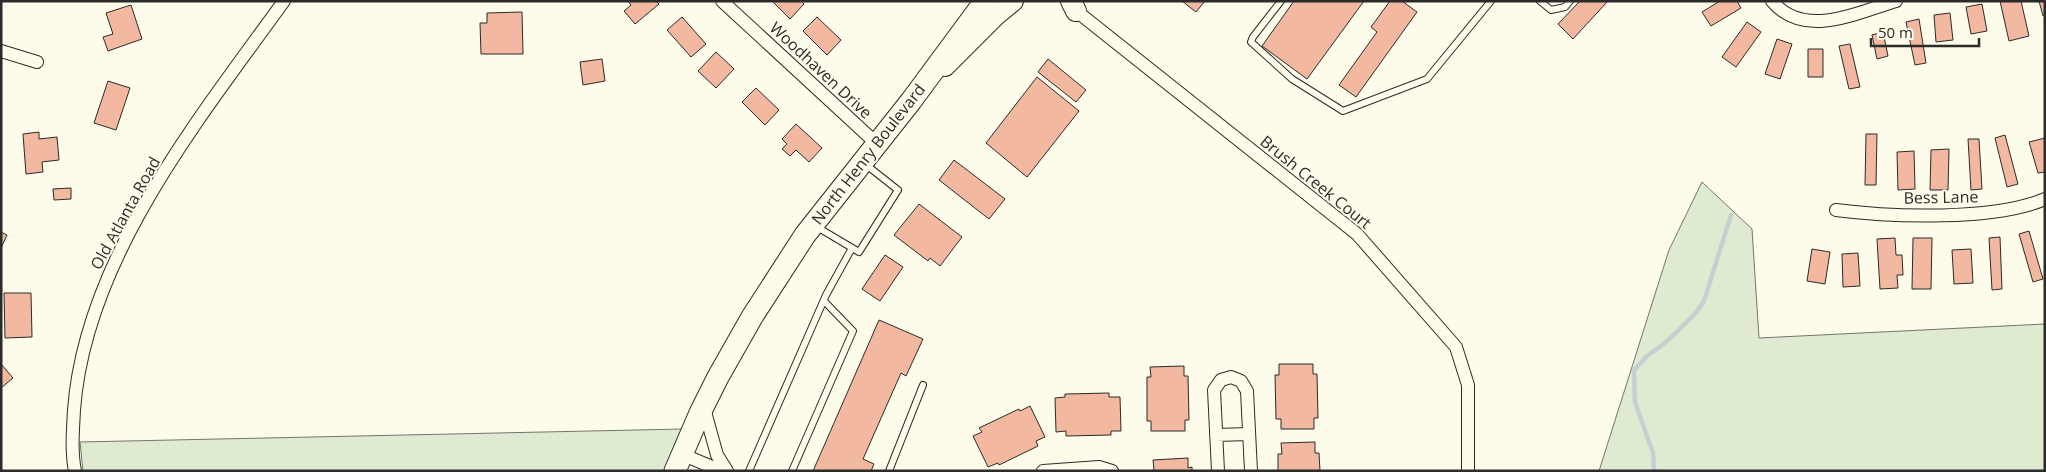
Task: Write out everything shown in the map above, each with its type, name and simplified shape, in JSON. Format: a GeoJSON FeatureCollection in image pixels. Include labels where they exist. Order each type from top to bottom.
{"type":"FeatureCollection","features":[{"type":"Feature","properties":{"kind":"highway","name":"North Henry Boulevard"},"geometry":{"type":"LineString","coordinates":[[680,466],[704,405],[752,317],[814,225],[876,143],[911,101],[985,1]]}},
{"type":"Feature","properties":{"kind":"main road"},"geometry":{"type":"LineString","coordinates":[[911,101],[996,15],[1013,1]]}},
{"type":"Feature","properties":{"kind":"street","name":"Old Atlanta Road"},"geometry":{"type":"LineString","coordinates":[[75,471],[73,429],[80,364],[106,277],[152,193],[198,120],[284,1]]}},
{"type":"Feature","properties":{"kind":"street","name":"Woodhaven Drive"},"geometry":{"type":"LineString","coordinates":[[722,1],[876,143]]}},
{"type":"Feature","properties":{"kind":"street"},"geometry":{"type":"LineString","coordinates":[[1772,1],[1776,7],[1813,22],[1850,16],[1896,1]]}},
{"type":"Feature","properties":{"kind":"street","name":"Brush Creek Court"},"geometry":{"type":"LineString","coordinates":[[1070,4],[1357,234],[1456,347],[1468,385],[1468,471]]}},
{"type":"Feature","properties":{"kind":"street"},"geometry":{"type":"LineString","coordinates":[[1,52],[37,62]]}},
{"type":"Feature","properties":{"kind":"street","name":"Bess Lane"},"geometry":{"type":"LineString","coordinates":[[1836,210],[1887,214],[1989,213],[2022,207],[2045,199]]}},
{"type":"Feature","properties":{"kind":"street"},"geometry":{"type":"LineString","coordinates":[[1218,471],[1215,389],[1221,380],[1231,377],[1241,381],[1246,388],[1251,471]]}},
{"type":"Feature","properties":{"kind":"street"},"geometry":{"type":"LineString","coordinates":[[704,405],[717,455],[727,471]]}},
{"type":"Feature","properties":{"kind":"street"},"geometry":{"type":"LineString","coordinates":[[1216,435],[1249,434]]}},
{"type":"Feature","properties":{"kind":"street"},"geometry":{"type":"LineString","coordinates":[[680,466],[722,471]]}},
{"type":"Feature","properties":{"kind":"street"},"geometry":{"type":"LineString","coordinates":[[1043,471],[1099,466],[1112,471]]}},
{"type":"Feature","properties":{"kind":"lane"},"geometry":{"type":"LineString","coordinates":[[1281,1],[1251,42],[1292,79],[1343,111],[1427,79],[1491,1]]}},
{"type":"Feature","properties":{"kind":"lane"},"geometry":{"type":"LineString","coordinates":[[1540,1],[1551,10],[1565,7],[1570,1]]}},
{"type":"Feature","properties":{"kind":"lane"},"geometry":{"type":"LineString","coordinates":[[814,225],[859,252],[898,190],[862,161]]}},
{"type":"Feature","properties":{"kind":"lane"},"geometry":{"type":"LineString","coordinates":[[749,471],[824,301],[852,248]]}},
{"type":"Feature","properties":{"kind":"lane"},"geometry":{"type":"LineString","coordinates":[[792,471],[853,330],[824,301]]}},
{"type":"Feature","properties":{"kind":"lane"},"geometry":{"type":"LineString","coordinates":[[889,471],[923,385]]}},
{"type":"Feature","properties":{"kind":"green space"},"geometry":{"type":"Polygon","coordinates":[[[1702,182],[1752,229],[1759,338],[2045,324],[2045,471],[1599,471],[1669,250],[1702,182]]]}},
{"type":"Feature","properties":{"kind":"green space"},"geometry":{"type":"Polygon","coordinates":[[[683,429],[664,471],[83,471],[80,442],[683,429]]]}},
{"type":"Feature","properties":{"kind":"building"},"geometry":{"type":"Polygon","coordinates":[[[628,1],[656,1],[659,4],[635,24],[624,11],[631,5],[628,1]]]}},
{"type":"Feature","properties":{"kind":"building"},"geometry":{"type":"Polygon","coordinates":[[[772,1],[801,1],[804,4],[790,19],[772,1]]]}},
{"type":"Feature","properties":{"kind":"building"},"geometry":{"type":"Polygon","coordinates":[[[1182,1],[1205,1],[1196,12],[1182,1]]]}},
{"type":"Feature","properties":{"kind":"building"},"geometry":{"type":"Polygon","coordinates":[[[1294,1],[1364,1],[1307,79],[1262,46],[1294,1]]]}},
{"type":"Feature","properties":{"kind":"building"},"geometry":{"type":"Polygon","coordinates":[[[1390,1],[1402,1],[1417,12],[1356,97],[1339,85],[1377,32],[1371,27],[1390,1]]]}},
{"type":"Feature","properties":{"kind":"building"},"geometry":{"type":"Polygon","coordinates":[[[1580,1],[1608,1],[1573,39],[1558,24],[1580,1]]]}},
{"type":"Feature","properties":{"kind":"building"},"geometry":{"type":"Polygon","coordinates":[[[1720,1],[1737,1],[1741,8],[1711,26],[1702,12],[1720,1]]]}},
{"type":"Feature","properties":{"kind":"building"},"geometry":{"type":"Polygon","coordinates":[[[2000,1],[2021,1],[2029,36],[2009,41],[2000,1]]]}},
{"type":"Feature","properties":{"kind":"building"},"geometry":{"type":"Polygon","coordinates":[[[2039,1],[2045,1],[2045,15],[2043,16],[2039,1]]]}},
{"type":"Feature","properties":{"kind":"building"},"geometry":{"type":"Polygon","coordinates":[[[1982,4],[1987,31],[1971,34],[1966,7],[1982,4]]]}},
{"type":"Feature","properties":{"kind":"building"},"geometry":{"type":"Polygon","coordinates":[[[131,5],[142,39],[108,51],[103,37],[113,34],[106,13],[131,5]]]}},
{"type":"Feature","properties":{"kind":"building"},"geometry":{"type":"Polygon","coordinates":[[[522,12],[523,54],[481,54],[480,23],[487,23],[487,13],[522,12]]]}},
{"type":"Feature","properties":{"kind":"building"},"geometry":{"type":"Polygon","coordinates":[[[1950,13],[1953,40],[1936,42],[1934,15],[1950,13]]]}},
{"type":"Feature","properties":{"kind":"building"},"geometry":{"type":"Polygon","coordinates":[[[682,17],[706,44],[691,57],[667,30],[682,17]]]}},
{"type":"Feature","properties":{"kind":"building"},"geometry":{"type":"Polygon","coordinates":[[[817,17],[841,40],[827,55],[803,31],[817,17]]]}},
{"type":"Feature","properties":{"kind":"building"},"geometry":{"type":"Polygon","coordinates":[[[1919,19],[1926,63],[1915,65],[1906,22],[1919,19]]]}},
{"type":"Feature","properties":{"kind":"building"},"geometry":{"type":"Polygon","coordinates":[[[1747,22],[1761,32],[1736,67],[1722,57],[1747,22]]]}},
{"type":"Feature","properties":{"kind":"building"},"geometry":{"type":"Polygon","coordinates":[[[1883,32],[1888,56],[1877,59],[1872,35],[1883,32]]]}},
{"type":"Feature","properties":{"kind":"building"},"geometry":{"type":"Polygon","coordinates":[[[1777,39],[1792,44],[1780,79],[1765,74],[1777,39]]]}},
{"type":"Feature","properties":{"kind":"building"},"geometry":{"type":"Polygon","coordinates":[[[1850,44],[1860,87],[1849,89],[1839,46],[1850,44]]]}},
{"type":"Feature","properties":{"kind":"building"},"geometry":{"type":"Polygon","coordinates":[[[1808,49],[1823,49],[1823,77],[1808,77],[1808,49]]]}},
{"type":"Feature","properties":{"kind":"building"},"geometry":{"type":"Polygon","coordinates":[[[716,52],[734,69],[716,88],[698,71],[716,52]]]}},
{"type":"Feature","properties":{"kind":"building"},"geometry":{"type":"Polygon","coordinates":[[[602,59],[605,81],[583,85],[580,62],[602,59]]]}},
{"type":"Feature","properties":{"kind":"building"},"geometry":{"type":"Polygon","coordinates":[[[1048,59],[1086,90],[1076,102],[1038,72],[1048,59]]]}},
{"type":"Feature","properties":{"kind":"building"},"geometry":{"type":"Polygon","coordinates":[[[1037,77],[1079,111],[1027,177],[986,143],[1037,77]]]}},
{"type":"Feature","properties":{"kind":"building"},"geometry":{"type":"Polygon","coordinates":[[[108,81],[130,88],[116,130],[94,123],[108,81]]]}},
{"type":"Feature","properties":{"kind":"building"},"geometry":{"type":"Polygon","coordinates":[[[756,88],[779,110],[765,125],[742,102],[756,88]]]}},
{"type":"Feature","properties":{"kind":"building"},"geometry":{"type":"Polygon","coordinates":[[[796,124],[822,148],[809,162],[796,150],[790,156],[782,149],[787,144],[782,139],[796,124]]]}},
{"type":"Feature","properties":{"kind":"building"},"geometry":{"type":"Polygon","coordinates":[[[39,132],[39,139],[57,137],[59,160],[42,162],[43,172],[26,174],[23,134],[39,132]]]}},
{"type":"Feature","properties":{"kind":"building"},"geometry":{"type":"Polygon","coordinates":[[[1866,134],[1877,134],[1876,185],[1865,185],[1866,134]]]}},
{"type":"Feature","properties":{"kind":"building"},"geometry":{"type":"Polygon","coordinates":[[[2005,135],[2018,184],[2007,187],[1995,138],[2005,135]]]}},
{"type":"Feature","properties":{"kind":"building"},"geometry":{"type":"Polygon","coordinates":[[[2045,138],[2045,172],[2038,173],[2029,142],[2045,138]]]}},
{"type":"Feature","properties":{"kind":"building"},"geometry":{"type":"Polygon","coordinates":[[[1968,139],[1979,139],[1982,189],[1971,190],[1968,139]]]}},
{"type":"Feature","properties":{"kind":"building"},"geometry":{"type":"Polygon","coordinates":[[[1949,149],[1948,190],[1930,190],[1931,150],[1949,149]]]}},
{"type":"Feature","properties":{"kind":"building"},"geometry":{"type":"Polygon","coordinates":[[[1914,151],[1915,189],[1898,190],[1897,152],[1914,151]]]}},
{"type":"Feature","properties":{"kind":"building"},"geometry":{"type":"Polygon","coordinates":[[[954,160],[1005,199],[989,219],[939,180],[954,160]]]}},
{"type":"Feature","properties":{"kind":"building"},"geometry":{"type":"Polygon","coordinates":[[[71,188],[71,199],[54,200],[53,189],[71,188]]]}},
{"type":"Feature","properties":{"kind":"building"},"geometry":{"type":"Polygon","coordinates":[[[919,204],[962,237],[940,266],[930,258],[928,261],[894,235],[919,204]]]}},
{"type":"Feature","properties":{"kind":"building"},"geometry":{"type":"Polygon","coordinates":[[[2029,231],[2043,279],[2033,282],[2019,234],[2029,231]]]}},
{"type":"Feature","properties":{"kind":"building"},"geometry":{"type":"Polygon","coordinates":[[[1,232],[7,235],[1,248],[1,232]]]}},
{"type":"Feature","properties":{"kind":"building"},"geometry":{"type":"Polygon","coordinates":[[[2000,237],[2002,289],[1992,290],[1989,238],[2000,237]]]}},
{"type":"Feature","properties":{"kind":"building"},"geometry":{"type":"Polygon","coordinates":[[[1895,238],[1896,255],[1902,255],[1903,275],[1897,275],[1898,288],[1880,289],[1877,239],[1895,238]]]}},
{"type":"Feature","properties":{"kind":"building"},"geometry":{"type":"Polygon","coordinates":[[[1913,238],[1932,238],[1931,289],[1912,289],[1913,238]]]}},
{"type":"Feature","properties":{"kind":"building"},"geometry":{"type":"Polygon","coordinates":[[[1812,249],[1830,252],[1825,284],[1807,281],[1812,249]]]}},
{"type":"Feature","properties":{"kind":"building"},"geometry":{"type":"Polygon","coordinates":[[[1971,249],[1973,283],[1954,284],[1952,250],[1971,249]]]}},
{"type":"Feature","properties":{"kind":"building"},"geometry":{"type":"Polygon","coordinates":[[[1858,253],[1860,286],[1843,287],[1842,254],[1858,253]]]}},
{"type":"Feature","properties":{"kind":"building"},"geometry":{"type":"Polygon","coordinates":[[[885,255],[903,267],[880,301],[862,289],[885,255]]]}},
{"type":"Feature","properties":{"kind":"building"},"geometry":{"type":"Polygon","coordinates":[[[4,293],[31,293],[32,337],[5,338],[4,293]]]}},
{"type":"Feature","properties":{"kind":"building"},"geometry":{"type":"Polygon","coordinates":[[[879,320],[923,339],[906,376],[901,373],[863,459],[874,464],[871,471],[813,471],[879,320]]]}},
{"type":"Feature","properties":{"kind":"building"},"geometry":{"type":"Polygon","coordinates":[[[1,364],[13,378],[1,388],[1,364]]]}},
{"type":"Feature","properties":{"kind":"building"},"geometry":{"type":"Polygon","coordinates":[[[1279,364],[1313,364],[1313,374],[1317,374],[1318,418],[1314,418],[1314,429],[1281,429],[1281,419],[1276,419],[1275,375],[1279,375],[1279,364]]]}},
{"type":"Feature","properties":{"kind":"building"},"geometry":{"type":"Polygon","coordinates":[[[1184,366],[1184,376],[1188,376],[1189,420],[1185,420],[1185,431],[1151,431],[1151,421],[1147,421],[1147,377],[1151,377],[1150,367],[1184,366]]]}},
{"type":"Feature","properties":{"kind":"building"},"geometry":{"type":"Polygon","coordinates":[[[1109,393],[1109,397],[1120,397],[1121,431],[1111,431],[1111,435],[1066,436],[1066,431],[1056,432],[1055,398],[1065,397],[1065,394],[1109,393]]]}},
{"type":"Feature","properties":{"kind":"building"},"geometry":{"type":"Polygon","coordinates":[[[1030,406],[1045,437],[1036,441],[1038,446],[999,465],[998,463],[988,467],[973,436],[982,432],[979,428],[1019,409],[1020,411],[1030,406]]]}},
{"type":"Feature","properties":{"kind":"building"},"geometry":{"type":"Polygon","coordinates":[[[1315,442],[1315,453],[1319,453],[1320,471],[1278,471],[1278,454],[1282,454],[1281,443],[1315,442]]]}},
{"type":"Feature","properties":{"kind":"building"},"geometry":{"type":"Polygon","coordinates":[[[1188,458],[1188,468],[1192,467],[1192,471],[1150,471],[1154,470],[1153,460],[1188,458]]]}},
{"type":"Feature","properties":{"kind":"waterway"},"geometry":{"type":"LineString","coordinates":[[1654,471],[1653,453],[1635,402],[1634,370],[1647,356],[1665,343],[1695,314],[1704,301],[1731,215]]}}]}
